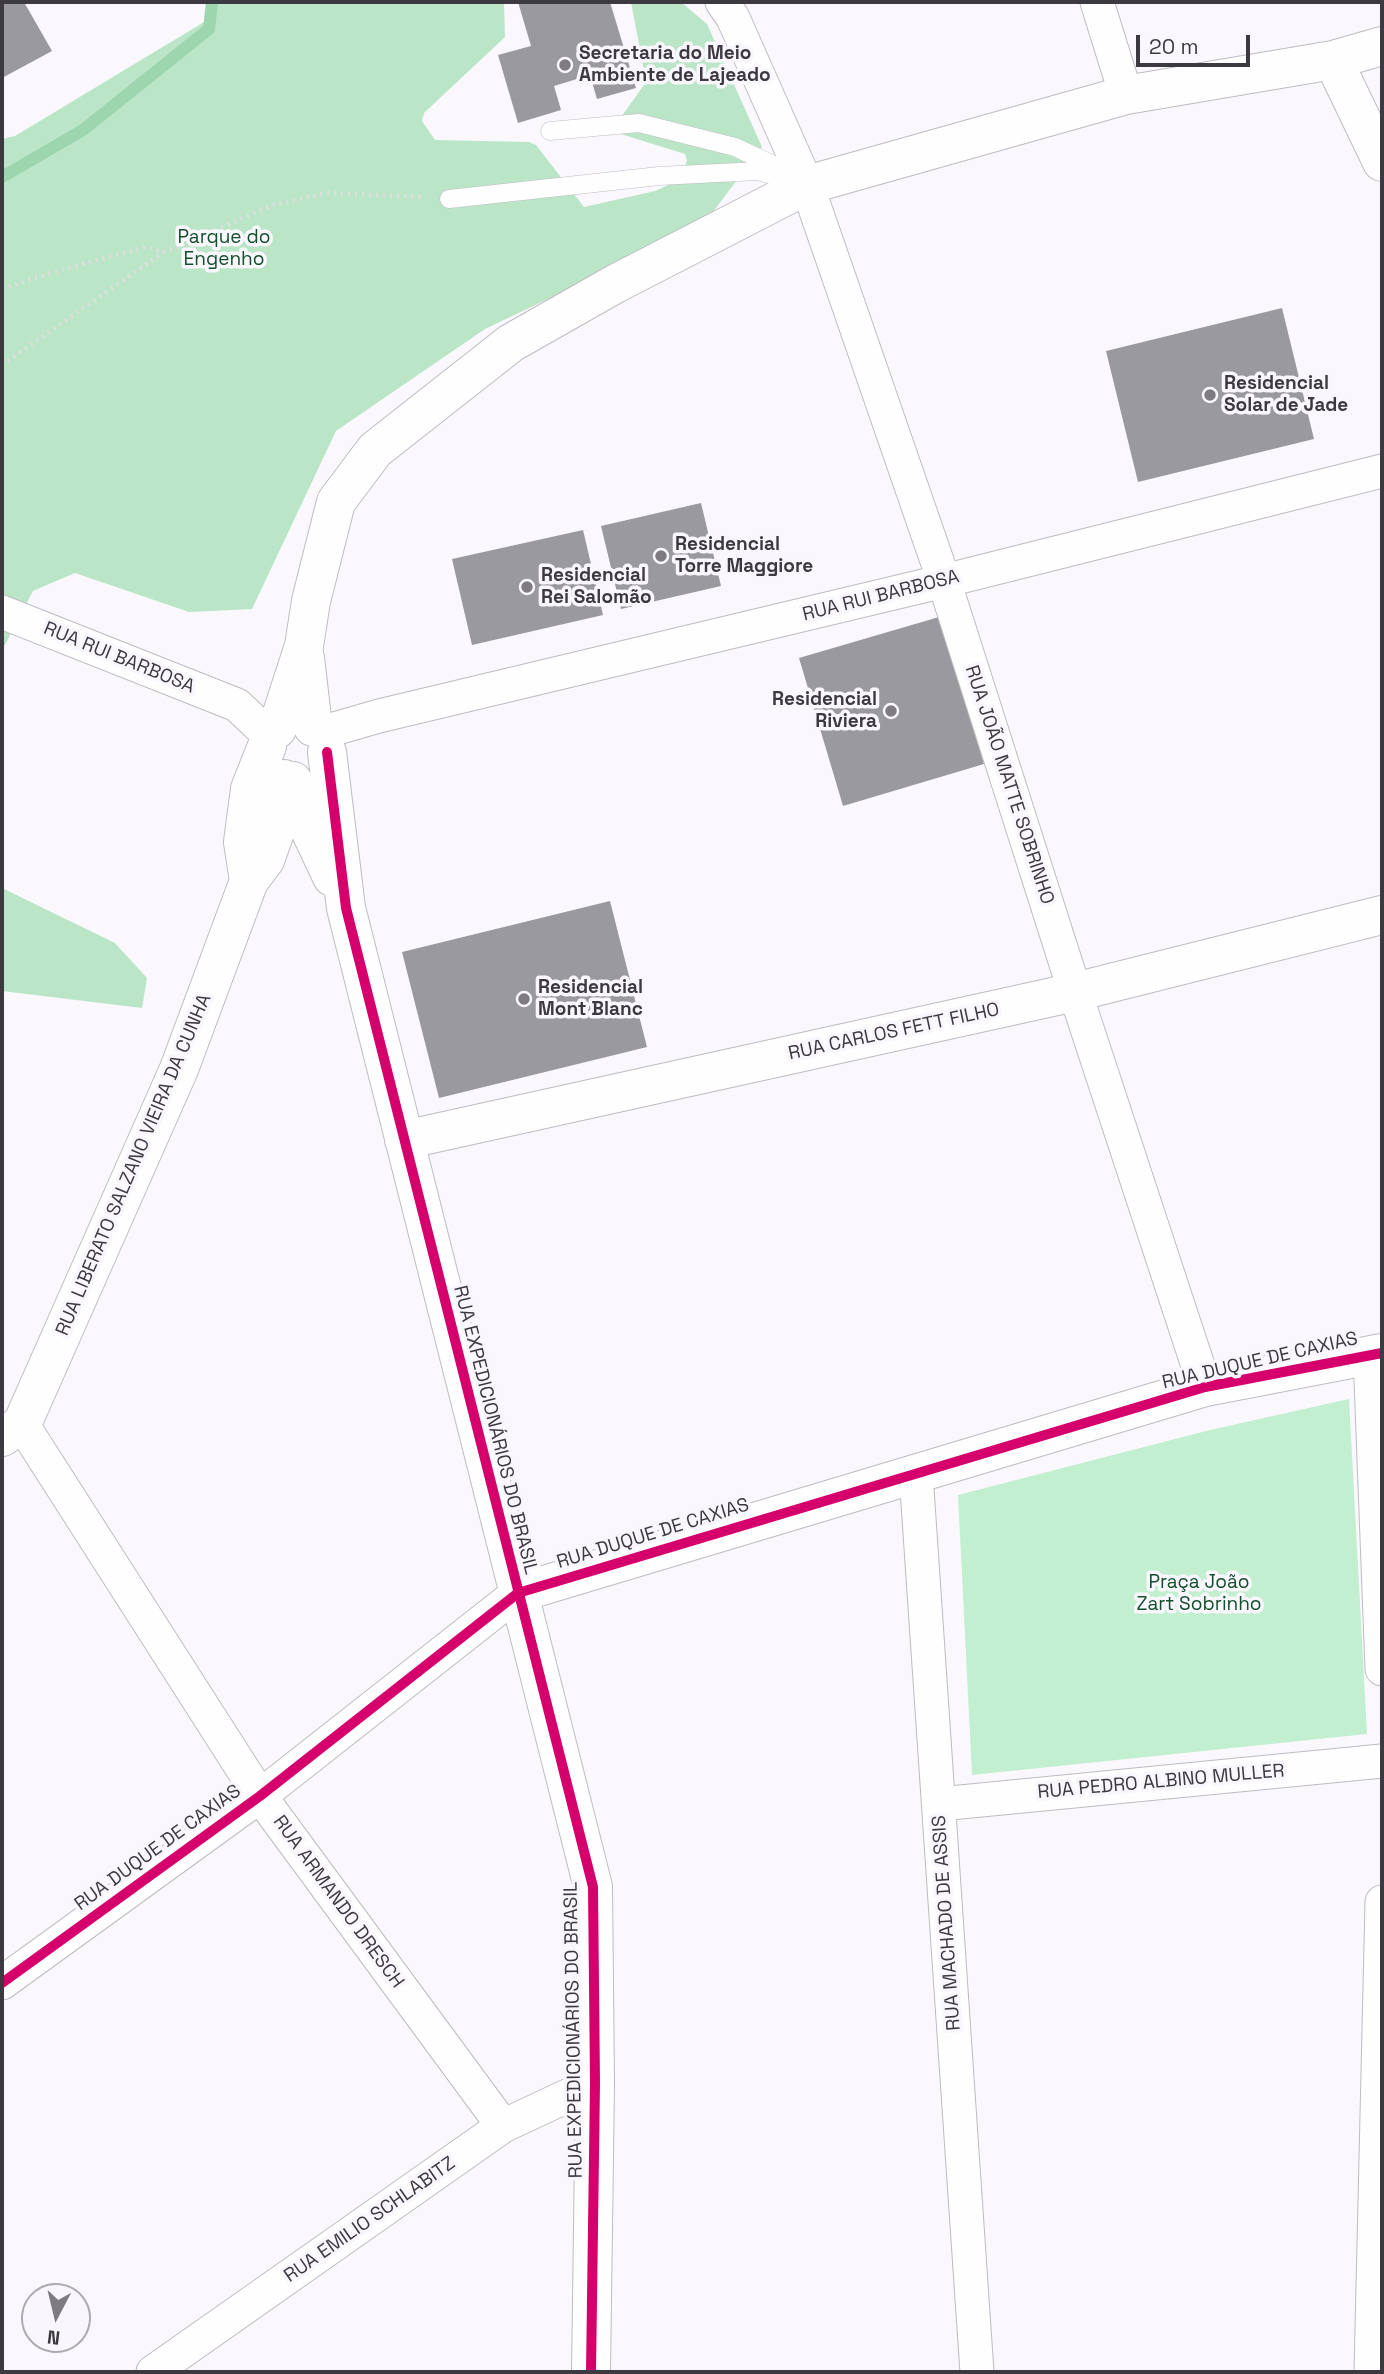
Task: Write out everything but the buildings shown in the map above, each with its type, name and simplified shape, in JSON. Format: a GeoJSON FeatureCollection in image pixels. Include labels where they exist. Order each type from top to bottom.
{"type":"FeatureCollection","features":[{"type":"Feature","properties":{"kind":"street","name":"RUA JOÃO MATTE SOBRINHO"},"geometry":{"type":"LineString","coordinates":[[722,2],[733,18],[807,185],[944,581],[1205,1387]]}},
{"type":"Feature","properties":{"kind":"street"},"geometry":{"type":"LineString","coordinates":[[1097,2],[1126,95]]}},
{"type":"Feature","properties":{"kind":"street","name":"RUA LIBERATO SALZANO VIEIRA DA CUNHA"},"geometry":{"type":"LineString","coordinates":[[12,1431],[178,1069],[249,881],[243,842],[250,789],[294,748],[311,601],[336,502],[375,450],[511,343],[615,284],[807,185],[1126,95],[1333,60],[1382,46]]}},
{"type":"Feature","properties":{"kind":"street"},"geometry":{"type":"LineString","coordinates":[[1333,60],[1382,162]]}},
{"type":"Feature","properties":{"kind":"street","name":"RUA RUI BARBOSA"},"geometry":{"type":"LineString","coordinates":[[2,611],[237,705],[294,748],[379,716],[944,581],[1382,471]]}},
{"type":"Feature","properties":{"kind":"street","name":"RUA EXPEDICIONÁRIOS DO BRASIL"},"geometry":{"type":"LineString","coordinates":[[294,748],[307,824],[346,908],[593,1887],[595,2083],[591,2372]]}},
{"type":"Feature","properties":{"kind":"street","name":"RUA CARLOS FETT FILHO"},"geometry":{"type":"LineString","coordinates":[[404,1140],[1075,992],[1382,915]]}},
{"type":"Feature","properties":{"kind":"street"},"geometry":{"type":"LineString","coordinates":[[1376,1353],[1382,1669]]}},
{"type":"Feature","properties":{"kind":"street","name":"RUA DUQUE DE CAXIAS"},"geometry":{"type":"LineString","coordinates":[[2,1983],[260,1796],[518,1593],[1205,1387],[1376,1353]]}},
{"type":"Feature","properties":{"kind":"street","name":"RUA ARMANDO DRESCH"},"geometry":{"type":"LineString","coordinates":[[12,1431],[260,1796],[503,2126]]}},
{"type":"Feature","properties":{"kind":"street","name":"RUA MACHADO DE ASSIS"},"geometry":{"type":"LineString","coordinates":[[916,1474],[977,2372]]}},
{"type":"Feature","properties":{"kind":"street","name":"RUA PEDRO ALBINO MULLER"},"geometry":{"type":"LineString","coordinates":[[940,1804],[1382,1761]]}},
{"type":"Feature","properties":{"kind":"street"},"geometry":{"type":"LineString","coordinates":[[1371,2372],[1382,1902]]}},
{"type":"Feature","properties":{"kind":"street","name":"RUA EMILIO SCHLABITZ"},"geometry":{"type":"LineString","coordinates":[[153,2372],[503,2126],[595,2083]]}},
{"type":"Feature","properties":{"kind":"lane"},"geometry":{"type":"LineString","coordinates":[[550,131],[639,123],[736,147],[777,166],[807,185]]}},
{"type":"Feature","properties":{"kind":"lane"},"geometry":{"type":"LineString","coordinates":[[449,199],[659,176],[758,171],[807,185]]}},
{"type":"Feature","properties":{"kind":"path"},"geometry":{"type":"LineString","coordinates":[[2,365],[164,252],[273,205],[326,193],[449,199]]}},
{"type":"Feature","properties":{"kind":"path"},"geometry":{"type":"LineString","coordinates":[[2,289],[146,247],[164,252]]}},
{"type":"Feature","properties":{"kind":"green space","name":"Parque do Engenho"},"geometry":{"type":"Polygon","coordinates":[[[215,2],[504,2],[505,37],[424,113],[422,121],[435,140],[529,142],[536,145],[584,207],[655,191],[677,181],[687,161],[685,154],[611,131],[644,85],[645,76],[631,2],[681,2],[707,24],[762,147],[703,225],[485,329],[336,431],[252,609],[189,612],[75,573],[33,591],[5,645],[2,646],[2,139],[15,136],[214,16],[215,2]]]}},
{"type":"Feature","properties":{"kind":"green space"},"geometry":{"type":"Polygon","coordinates":[[[2,888],[115,943],[147,978],[142,1008],[2,991],[2,888]]]}},
{"type":"Feature","properties":{"kind":"green space","name":"Praça João Zart Sobrinho"},"geometry":{"type":"Polygon","coordinates":[[[1349,1399],[1367,1734],[972,1775],[958,1495],[1210,1430],[1349,1399]]]}},
{"type":"Feature","properties":{"kind":"waterway"},"geometry":{"type":"LineString","coordinates":[[2,177],[83,130],[209,29],[212,2]]}},
{"type":"Feature","properties":{"kind":"cycle path"},"geometry":{"type":"LineString","coordinates":[[327,752],[346,908],[593,1887],[595,2083],[591,2372]]}},
{"type":"Feature","properties":{"kind":"cycle path"},"geometry":{"type":"LineString","coordinates":[[2,1983],[260,1796],[518,1593],[1205,1387],[1382,1353]]}},
{"type":"Feature","properties":{"kind":"place","name":"Secretaria do Meio Ambiente de Lajeado"},"geometry":{"type":"Point","coordinates":[565,65]}},
{"type":"Feature","properties":{"kind":"place","name":"Residencial Solar de Jade"},"geometry":{"type":"Point","coordinates":[1210,395]}},
{"type":"Feature","properties":{"kind":"place","name":"Residencial Torre Maggiore"},"geometry":{"type":"Point","coordinates":[661,556]}},
{"type":"Feature","properties":{"kind":"place","name":"Residencial Rei Salomão"},"geometry":{"type":"Point","coordinates":[527,587]}},
{"type":"Feature","properties":{"kind":"place","name":"Residencial Riviera"},"geometry":{"type":"Point","coordinates":[891,711]}},
{"type":"Feature","properties":{"kind":"place","name":"Residencial Mont Blanc"},"geometry":{"type":"Point","coordinates":[524,999]}}]}
